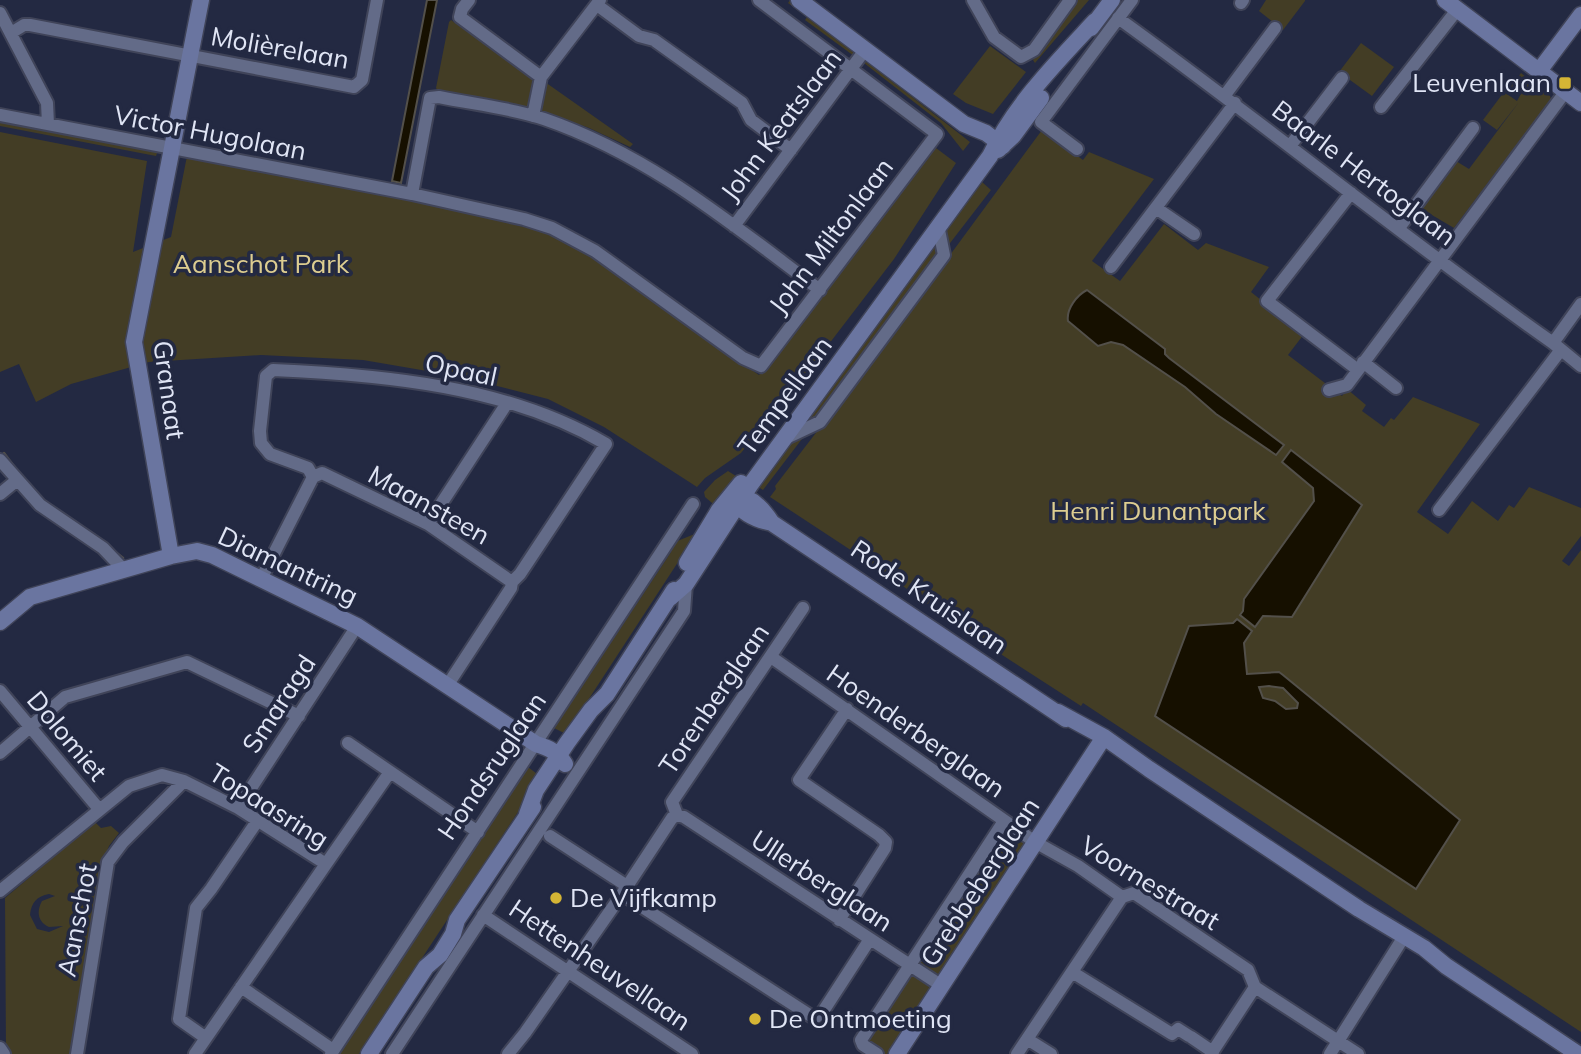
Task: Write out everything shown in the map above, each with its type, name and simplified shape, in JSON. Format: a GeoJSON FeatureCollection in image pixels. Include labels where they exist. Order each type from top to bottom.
{"type":"FeatureCollection","features":[{"type":"Feature","properties":{"kind":"main road","name":"Granaat"},"geometry":{"type":"LineString","coordinates":[[172,556],[134,341],[201,0]]}},
{"type":"Feature","properties":{"kind":"main road"},"geometry":{"type":"LineString","coordinates":[[799,0],[964,124],[970,136],[997,148]]}},
{"type":"Feature","properties":{"kind":"main road","name":"Tempellaan"},"geometry":{"type":"LineString","coordinates":[[737,498],[785,438],[938,225],[997,148],[1057,77],[1112,0]]}},
{"type":"Feature","properties":{"kind":"main road"},"geometry":{"type":"LineString","coordinates":[[1451,5],[1581,103]]}},
{"type":"Feature","properties":{"kind":"main road"},"geometry":{"type":"LineString","coordinates":[[1539,71],[1581,15]]}},
{"type":"Feature","properties":{"kind":"main road","name":"Tempellaan"},"geometry":{"type":"LineString","coordinates":[[737,498],[815,384],[873,317]]}},
{"type":"Feature","properties":{"kind":"main road"},"geometry":{"type":"LineString","coordinates":[[670,598],[686,584],[737,498]]}},
{"type":"Feature","properties":{"kind":"main road"},"geometry":{"type":"LineString","coordinates":[[369,1054],[426,967],[438,940],[457,920],[527,814],[542,797],[560,760],[597,715],[607,694],[670,598],[719,510],[737,498]]}},
{"type":"Feature","properties":{"kind":"main road","name":"Rode Kruislaan"},"geometry":{"type":"LineString","coordinates":[[737,498],[760,520],[772,523],[1102,741],[1149,769],[1578,1054]]}},
{"type":"Feature","properties":{"kind":"main road","name":"Diamantring"},"geometry":{"type":"LineString","coordinates":[[0,622],[30,597],[123,569],[197,551],[212,555],[357,626],[560,760]]}},
{"type":"Feature","properties":{"kind":"main road","name":"Grebbeberglaan"},"geometry":{"type":"LineString","coordinates":[[897,1054],[1102,741]]}},
{"type":"Feature","properties":{"kind":"street","name":"Molièrelaan"},"geometry":{"type":"LineString","coordinates":[[190,55],[354,87],[362,80],[377,0]]}},
{"type":"Feature","properties":{"kind":"street"},"geometry":{"type":"LineString","coordinates":[[469,0],[460,17],[541,77]]}},
{"type":"Feature","properties":{"kind":"street"},"geometry":{"type":"LineString","coordinates":[[759,0],[852,69]]}},
{"type":"Feature","properties":{"kind":"street"},"geometry":{"type":"LineString","coordinates":[[974,0],[994,37],[1021,57],[1034,50],[1070,0]]}},
{"type":"Feature","properties":{"kind":"street"},"geometry":{"type":"LineString","coordinates":[[1077,149],[1041,121],[1132,0]]}},
{"type":"Feature","properties":{"kind":"street"},"geometry":{"type":"LineString","coordinates":[[533,116],[541,77],[598,2],[639,36],[654,40],[742,103],[751,120],[791,150]]}},
{"type":"Feature","properties":{"kind":"street"},"geometry":{"type":"LineString","coordinates":[[1381,107],[1451,5]]}},
{"type":"Feature","properties":{"kind":"street"},"geometry":{"type":"LineString","coordinates":[[0,13],[47,103],[48,124]]}},
{"type":"Feature","properties":{"kind":"street","name":"Baarle Hertoglaan"},"geometry":{"type":"LineString","coordinates":[[1118,18],[1230,99],[1350,193],[1581,366]]}},
{"type":"Feature","properties":{"kind":"street"},"geometry":{"type":"LineString","coordinates":[[10,33],[24,25],[30,25],[190,55]]}},
{"type":"Feature","properties":{"kind":"street"},"geometry":{"type":"LineString","coordinates":[[1111,268],[1156,208],[1275,28]]}},
{"type":"Feature","properties":{"kind":"street","name":"John Keatslaan"},"geometry":{"type":"LineString","coordinates":[[734,226],[865,50]]}},
{"type":"Feature","properties":{"kind":"street","name":"John Miltonlaan"},"geometry":{"type":"LineString","coordinates":[[761,366],[937,134],[852,69]]}},
{"type":"Feature","properties":{"kind":"street"},"geometry":{"type":"LineString","coordinates":[[1290,146],[1342,78]]}},
{"type":"Feature","properties":{"kind":"street"},"geometry":{"type":"LineString","coordinates":[[1329,390],[1347,385],[1566,91]]}},
{"type":"Feature","properties":{"kind":"street"},"geometry":{"type":"LineString","coordinates":[[412,194],[430,98],[439,97],[533,116],[582,134],[641,162],[686,190],[820,290]]}},
{"type":"Feature","properties":{"kind":"street","name":"Victor Hugolaan"},"geometry":{"type":"LineString","coordinates":[[0,115],[412,194],[524,219],[552,228],[595,251],[743,358],[761,366]]}},
{"type":"Feature","properties":{"kind":"street"},"geometry":{"type":"LineString","coordinates":[[1399,229],[1473,128]]}},
{"type":"Feature","properties":{"kind":"street"},"geometry":{"type":"LineString","coordinates":[[1350,193],[1267,301],[1396,388]]}},
{"type":"Feature","properties":{"kind":"street"},"geometry":{"type":"LineString","coordinates":[[1156,208],[1194,234]]}},
{"type":"Feature","properties":{"kind":"street"},"geometry":{"type":"LineString","coordinates":[[785,438],[820,422],[944,256],[938,225]]}},
{"type":"Feature","properties":{"kind":"street"},"geometry":{"type":"LineString","coordinates":[[1275,267],[1287,275]]}},
{"type":"Feature","properties":{"kind":"street"},"geometry":{"type":"LineString","coordinates":[[1439,510],[1557,347],[1581,304]]}},
{"type":"Feature","properties":{"kind":"street","name":"Opaal"},"geometry":{"type":"LineString","coordinates":[[313,477],[308,468],[270,454],[261,443],[267,376],[273,370],[392,379],[507,403],[554,419],[606,444],[520,574],[512,582]]}},
{"type":"Feature","properties":{"kind":"street"},"geometry":{"type":"LineString","coordinates":[[428,524],[507,403]]}},
{"type":"Feature","properties":{"kind":"street"},"geometry":{"type":"LineString","coordinates":[[0,460],[40,505],[103,548],[123,569]]}},
{"type":"Feature","properties":{"kind":"street","name":"Maansteen"},"geometry":{"type":"LineString","coordinates":[[313,477],[322,472],[428,524],[512,582]]}},
{"type":"Feature","properties":{"kind":"street"},"geometry":{"type":"LineString","coordinates":[[261,579],[313,477]]}},
{"type":"Feature","properties":{"kind":"street"},"geometry":{"type":"LineString","coordinates":[[0,494],[17,480]]}},
{"type":"Feature","properties":{"kind":"street","name":"Hondsruglaan"},"geometry":{"type":"LineString","coordinates":[[332,1052],[693,504]]}},
{"type":"Feature","properties":{"kind":"street"},"geometry":{"type":"LineString","coordinates":[[447,686],[511,588],[512,582]]}},
{"type":"Feature","properties":{"kind":"street"},"geometry":{"type":"LineString","coordinates":[[392,1054],[684,611],[686,584]]}},
{"type":"Feature","properties":{"kind":"street","name":"Torenberglaan"},"geometry":{"type":"LineString","coordinates":[[514,1052],[672,818],[677,815],[673,802],[803,608]]}},
{"type":"Feature","properties":{"kind":"street","name":"Smaragd"},"geometry":{"type":"LineString","coordinates":[[238,807],[357,626]]}},
{"type":"Feature","properties":{"kind":"street","name":"Hoenderberglaan"},"geometry":{"type":"LineString","coordinates":[[771,657],[1035,842]]}},
{"type":"Feature","properties":{"kind":"street"},"geometry":{"type":"LineString","coordinates":[[0,753],[65,697],[187,662],[299,716]]}},
{"type":"Feature","properties":{"kind":"street","name":"Dolomiet"},"geometry":{"type":"LineString","coordinates":[[0,691],[99,809]]}},
{"type":"Feature","properties":{"kind":"street"},"geometry":{"type":"LineString","coordinates":[[839,920],[885,848],[886,842],[799,780],[847,709]]}},
{"type":"Feature","properties":{"kind":"street"},"geometry":{"type":"LineString","coordinates":[[348,743],[478,832]]}},
{"type":"Feature","properties":{"kind":"street"},"geometry":{"type":"LineString","coordinates":[[326,864],[390,772]]}},
{"type":"Feature","properties":{"kind":"street","name":"Topaasring"},"geometry":{"type":"LineString","coordinates":[[0,891],[129,786],[162,775],[184,781],[238,807],[326,864],[195,1054]]}},
{"type":"Feature","properties":{"kind":"street","name":"Aanschot"},"geometry":{"type":"LineString","coordinates":[[77,1054],[108,862],[123,842],[184,781]]}},
{"type":"Feature","properties":{"kind":"street","name":"Ullerberglaan"},"geometry":{"type":"LineString","coordinates":[[677,815],[684,817],[942,986]]}},
{"type":"Feature","properties":{"kind":"street"},"geometry":{"type":"LineString","coordinates":[[206,1038],[179,1019],[196,908],[258,820]]}},
{"type":"Feature","properties":{"kind":"street","name":"Grebbeberglaan"},"geometry":{"type":"LineString","coordinates":[[877,1054],[863,1045],[861,1040],[1004,821]]}},
{"type":"Feature","properties":{"kind":"street"},"geometry":{"type":"LineString","coordinates":[[550,836],[811,1016],[816,1017],[822,1013],[870,939]]}},
{"type":"Feature","properties":{"kind":"street","name":"Voornestraat"},"geometry":{"type":"LineString","coordinates":[[1035,842],[1078,866],[1122,897],[1135,893],[1248,970],[1255,987],[1358,1054]]}},
{"type":"Feature","properties":{"kind":"street"},"geometry":{"type":"LineString","coordinates":[[1017,1054],[1122,897]]}},
{"type":"Feature","properties":{"kind":"street","name":"Hettenheuvellaan"},"geometry":{"type":"LineString","coordinates":[[483,915],[692,1054]]}},
{"type":"Feature","properties":{"kind":"street"},"geometry":{"type":"LineString","coordinates":[[1330,1054],[1403,939]]}},
{"type":"Feature","properties":{"kind":"street"},"geometry":{"type":"LineString","coordinates":[[1072,972],[1172,1034],[1178,1029],[1212,1053],[1255,987]]}},
{"type":"Feature","properties":{"kind":"street"},"geometry":{"type":"LineString","coordinates":[[241,987],[332,1052]]}},
{"type":"Feature","properties":{"kind":"street"},"geometry":{"type":"LineString","coordinates":[[1027,1039],[1051,1054]]}},
{"type":"Feature","properties":{"kind":"street"},"geometry":{"type":"LineString","coordinates":[[0,1048],[4,1054]]}},
{"type":"Feature","properties":{"kind":"green space"},"geometry":{"type":"Polygon","coordinates":[[[790,0],[857,51],[854,56],[805,20],[807,17],[788,3],[790,0]]]}},
{"type":"Feature","properties":{"kind":"green space"},"geometry":{"type":"Polygon","coordinates":[[[1075,0],[1089,0],[1035,63],[1033,60],[1075,0]]]}},
{"type":"Feature","properties":{"kind":"green space"},"geometry":{"type":"Polygon","coordinates":[[[1266,0],[1305,1],[1283,30],[1259,11],[1266,0]]]}},
{"type":"Feature","properties":{"kind":"green space"},"geometry":{"type":"Polygon","coordinates":[[[451,20],[532,78],[534,82],[530,106],[525,109],[438,91],[436,88],[451,20]]]}},
{"type":"Feature","properties":{"kind":"green space"},"geometry":{"type":"Polygon","coordinates":[[[1361,43],[1394,67],[1372,96],[1339,72],[1361,43]]]}},
{"type":"Feature","properties":{"kind":"green space"},"geometry":{"type":"Polygon","coordinates":[[[990,46],[1026,72],[993,114],[966,103],[953,94],[990,46]]]}},
{"type":"Feature","properties":{"kind":"green space"},"geometry":{"type":"Polygon","coordinates":[[[866,61],[970,142],[963,151],[941,123],[864,63],[866,61]]]}},
{"type":"Feature","properties":{"kind":"green space"},"geometry":{"type":"Polygon","coordinates":[[[1521,73],[1551,99],[1454,228],[1419,210],[1456,161],[1469,169],[1519,102],[1497,130],[1483,120],[1504,92],[1517,101],[1522,92],[1519,90],[1516,94],[1509,89],[1521,73]]]}},
{"type":"Feature","properties":{"kind":"green space"},"geometry":{"type":"Polygon","coordinates":[[[545,82],[633,144],[630,147],[589,128],[539,110],[545,82]]]}},
{"type":"Feature","properties":{"kind":"green space"},"geometry":{"type":"Polygon","coordinates":[[[0,119],[158,150],[156,156],[0,126],[0,119]]]}},
{"type":"Feature","properties":{"kind":"green space","name":"Henri Dunantpark"},"geometry":{"type":"Polygon","coordinates":[[[1042,130],[1083,160],[1089,152],[1154,179],[1092,261],[1120,281],[1164,224],[1198,250],[1206,243],[1269,267],[1251,292],[1304,334],[1288,355],[1342,396],[1347,389],[1366,405],[1362,411],[1384,427],[1391,418],[1394,420],[1413,397],[1480,424],[1417,512],[1448,534],[1472,501],[1498,521],[1509,505],[1514,508],[1529,487],[1581,508],[1581,536],[1562,561],[1569,566],[1581,550],[1581,1032],[1083,703],[1081,706],[965,631],[959,626],[961,623],[953,618],[951,621],[878,568],[770,497],[776,489],[775,486],[952,256],[950,255],[1042,130]]]}},
{"type":"Feature","properties":{"kind":"green space","name":"Aanschot Park"},"geometry":{"type":"Polygon","coordinates":[[[0,132],[147,161],[133,252],[171,237],[187,156],[435,205],[561,236],[759,375],[932,145],[956,163],[894,259],[832,340],[741,453],[705,478],[697,487],[604,427],[548,399],[462,377],[363,360],[261,355],[149,362],[71,384],[36,402],[19,364],[0,372],[0,132]]]}},
{"type":"Feature","properties":{"kind":"green space"},"geometry":{"type":"Polygon","coordinates":[[[982,182],[991,190],[947,247],[943,234],[982,182]]]}},
{"type":"Feature","properties":{"kind":"green space"},"geometry":{"type":"Polygon","coordinates":[[[936,244],[936,261],[819,418],[796,429],[936,244]]]}},
{"type":"Feature","properties":{"kind":"green space"},"geometry":{"type":"Polygon","coordinates":[[[805,435],[763,490],[755,485],[787,441],[805,435]]]}},
{"type":"Feature","properties":{"kind":"green space"},"geometry":{"type":"Polygon","coordinates":[[[728,471],[739,478],[718,508],[705,497],[704,492],[728,471]]]}},
{"type":"Feature","properties":{"kind":"green space"},"geometry":{"type":"Polygon","coordinates":[[[697,533],[566,734],[552,727],[559,721],[671,552],[670,548],[675,542],[697,533]]]}},
{"type":"Feature","properties":{"kind":"green space"},"geometry":{"type":"Polygon","coordinates":[[[528,767],[541,777],[359,1054],[339,1054],[528,767]]]}},
{"type":"Feature","properties":{"kind":"green space"},"geometry":{"type":"Polygon","coordinates":[[[95,822],[101,828],[111,826],[119,833],[109,846],[101,868],[72,1054],[6,1054],[5,898],[95,822]],[[45,895],[33,904],[30,915],[37,929],[49,932],[63,926],[49,927],[39,916],[42,901],[55,896],[45,895]]]}},
{"type":"Feature","properties":{"kind":"green space"},"geometry":{"type":"Polygon","coordinates":[[[1007,829],[1029,844],[941,977],[918,962],[1007,829]]]}},
{"type":"Feature","properties":{"kind":"green space"},"geometry":{"type":"Polygon","coordinates":[[[911,973],[934,988],[887,1054],[883,1054],[865,1042],[911,973]]]}},
{"type":"Feature","properties":{"kind":"shaded area"},"geometry":{"type":"Polygon","coordinates":[[[427,0],[437,0],[401,183],[392,181],[427,0]]]}},
{"type":"Feature","properties":{"kind":"shaded area"},"geometry":{"type":"Polygon","coordinates":[[[1087,290],[1165,349],[1169,358],[1284,445],[1276,455],[1123,345],[1111,342],[1098,346],[1068,321],[1073,303],[1087,290]]]}},
{"type":"Feature","properties":{"kind":"shaded area"},"geometry":{"type":"Polygon","coordinates":[[[1291,450],[1362,505],[1292,617],[1263,616],[1255,627],[1240,615],[1244,599],[1314,501],[1313,488],[1282,462],[1291,450]]]}},
{"type":"Feature","properties":{"kind":"shaded area"},"geometry":{"type":"Polygon","coordinates":[[[1237,619],[1252,631],[1244,643],[1247,674],[1279,672],[1460,820],[1416,889],[1155,716],[1189,626],[1233,623],[1237,619]],[[1259,687],[1263,698],[1275,701],[1286,709],[1297,708],[1298,703],[1283,688],[1259,687]]]}},
{"type":"Feature","properties":{"kind":"waterway"},"geometry":{"type":"LineString","coordinates":[[4,453],[16,469]]}},
{"type":"Feature","properties":{"kind":"waterway"},"geometry":{"type":"LineString","coordinates":[[98,538],[123,558]]}},
{"type":"Feature","properties":{"kind":"place","name":"Leuvenlaan"},"geometry":{"type":"Point","coordinates":[1565,83]}},
{"type":"Feature","properties":{"kind":"place","name":"De Vijfkamp"},"geometry":{"type":"Point","coordinates":[556,898]}},
{"type":"Feature","properties":{"kind":"place","name":"De Ontmoeting"},"geometry":{"type":"Point","coordinates":[755,1019]}}]}
